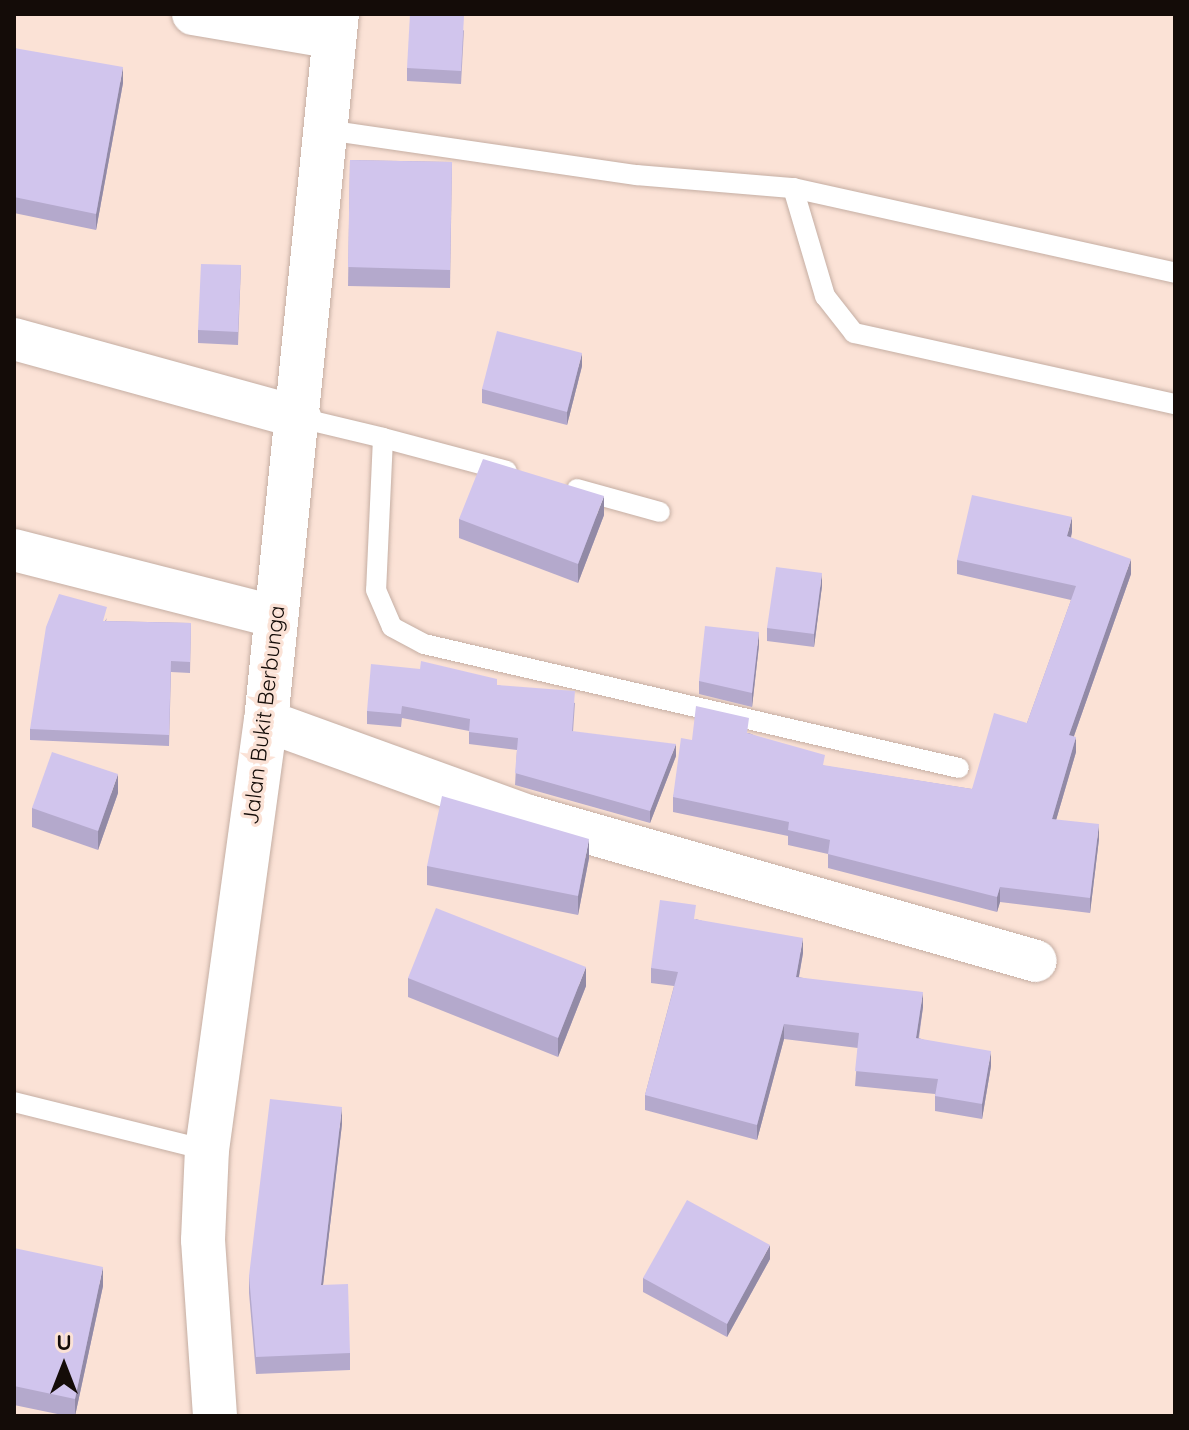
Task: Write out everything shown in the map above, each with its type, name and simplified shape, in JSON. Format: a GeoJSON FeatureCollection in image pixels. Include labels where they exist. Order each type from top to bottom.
{"type":"FeatureCollection","features":[{"type":"Feature","properties":{"kind":"main road","name":"Jalan Bukit Berbunga"},"geometry":{"type":"LineString","coordinates":[[215,1416],[203,1240],[207,1150],[266,721],[300,418],[336,26]]}},
{"type":"Feature","properties":{"kind":"street"},"geometry":{"type":"LineString","coordinates":[[193,14],[336,26]]}},
{"type":"Feature","properties":{"kind":"street"},"geometry":{"type":"LineString","coordinates":[[14,339],[300,418]]}},
{"type":"Feature","properties":{"kind":"street"},"geometry":{"type":"LineString","coordinates":[[14,550],[277,617]]}},
{"type":"Feature","properties":{"kind":"street"},"geometry":{"type":"LineString","coordinates":[[266,721],[529,816],[1036,961]]}},
{"type":"Feature","properties":{"kind":"lane"},"geometry":{"type":"LineString","coordinates":[[327,130],[637,175],[793,188],[1175,273]]}},
{"type":"Feature","properties":{"kind":"lane"},"geometry":{"type":"LineString","coordinates":[[793,188],[825,296],[854,333],[1175,404]]}},
{"type":"Feature","properties":{"kind":"lane"},"geometry":{"type":"LineString","coordinates":[[300,418],[660,512]]}},
{"type":"Feature","properties":{"kind":"lane"},"geometry":{"type":"LineString","coordinates":[[383,438],[376,590],[392,627],[424,644],[959,768]]}},
{"type":"Feature","properties":{"kind":"lane"},"geometry":{"type":"LineString","coordinates":[[14,1102],[207,1150]]}},
{"type":"Feature","properties":{"kind":"building"},"geometry":{"type":"Polygon","coordinates":[[[410,14],[464,16],[461,71],[407,68],[410,14]]]}},
{"type":"Feature","properties":{"kind":"building"},"geometry":{"type":"Polygon","coordinates":[[[14,48],[123,67],[96,214],[14,197],[14,48]]]}},
{"type":"Feature","properties":{"kind":"building"},"geometry":{"type":"Polygon","coordinates":[[[350,160],[452,162],[450,270],[348,267],[350,160]]]}},
{"type":"Feature","properties":{"kind":"building"},"geometry":{"type":"Polygon","coordinates":[[[201,264],[241,265],[238,332],[198,330],[201,264]]]}},
{"type":"Feature","properties":{"kind":"building"},"geometry":{"type":"Polygon","coordinates":[[[497,331],[582,353],[567,412],[482,389],[497,331]]]}},
{"type":"Feature","properties":{"kind":"building"},"geometry":{"type":"Polygon","coordinates":[[[483,459],[604,496],[578,564],[459,519],[483,459]]]}},
{"type":"Feature","properties":{"kind":"building"},"geometry":{"type":"Polygon","coordinates":[[[972,495],[1072,517],[1067,536],[1131,559],[1069,735],[1076,737],[1052,819],[1099,824],[1090,898],[1000,887],[997,897],[828,854],[830,840],[788,830],[789,822],[673,797],[681,738],[692,740],[696,706],[749,718],[747,733],[825,755],[823,765],[972,789],[994,713],[1027,723],[1076,586],[957,560],[972,495]]]}},
{"type":"Feature","properties":{"kind":"building"},"geometry":{"type":"Polygon","coordinates":[[[776,567],[822,573],[814,634],[767,628],[776,567]]]}},
{"type":"Feature","properties":{"kind":"building"},"geometry":{"type":"Polygon","coordinates":[[[59,594],[107,607],[103,621],[191,623],[190,662],[171,661],[169,735],[30,729],[46,627],[59,594]]]}},
{"type":"Feature","properties":{"kind":"building"},"geometry":{"type":"Polygon","coordinates":[[[705,626],[759,632],[752,693],[699,681],[705,626]]]}},
{"type":"Feature","properties":{"kind":"building"},"geometry":{"type":"Polygon","coordinates":[[[421,661],[497,679],[497,685],[575,691],[572,731],[676,744],[650,811],[515,773],[518,738],[469,732],[470,719],[402,706],[401,714],[367,711],[371,664],[420,669],[421,661]]]}},
{"type":"Feature","properties":{"kind":"building"},"geometry":{"type":"Polygon","coordinates":[[[52,752],[118,774],[98,831],[32,808],[52,752]]]}},
{"type":"Feature","properties":{"kind":"building"},"geometry":{"type":"Polygon","coordinates":[[[442,796],[589,839],[578,896],[427,866],[442,796]]]}},
{"type":"Feature","properties":{"kind":"building"},"geometry":{"type":"Polygon","coordinates":[[[660,900],[696,905],[694,919],[803,938],[796,977],[923,992],[916,1038],[991,1051],[982,1104],[935,1096],[938,1079],[855,1071],[859,1033],[784,1024],[757,1125],[645,1095],[678,972],[651,968],[660,900]]]}},
{"type":"Feature","properties":{"kind":"building"},"geometry":{"type":"Polygon","coordinates":[[[436,908],[586,967],[558,1038],[408,978],[436,908]]]}},
{"type":"Feature","properties":{"kind":"building"},"geometry":{"type":"Polygon","coordinates":[[[270,1099],[342,1107],[321,1285],[348,1284],[350,1353],[256,1357],[249,1276],[270,1099]]]}},
{"type":"Feature","properties":{"kind":"building"},"geometry":{"type":"Polygon","coordinates":[[[687,1200],[770,1245],[727,1324],[643,1278],[687,1200]]]}},
{"type":"Feature","properties":{"kind":"building"},"geometry":{"type":"Polygon","coordinates":[[[14,1248],[103,1267],[75,1399],[14,1386],[14,1248]]]}}]}
